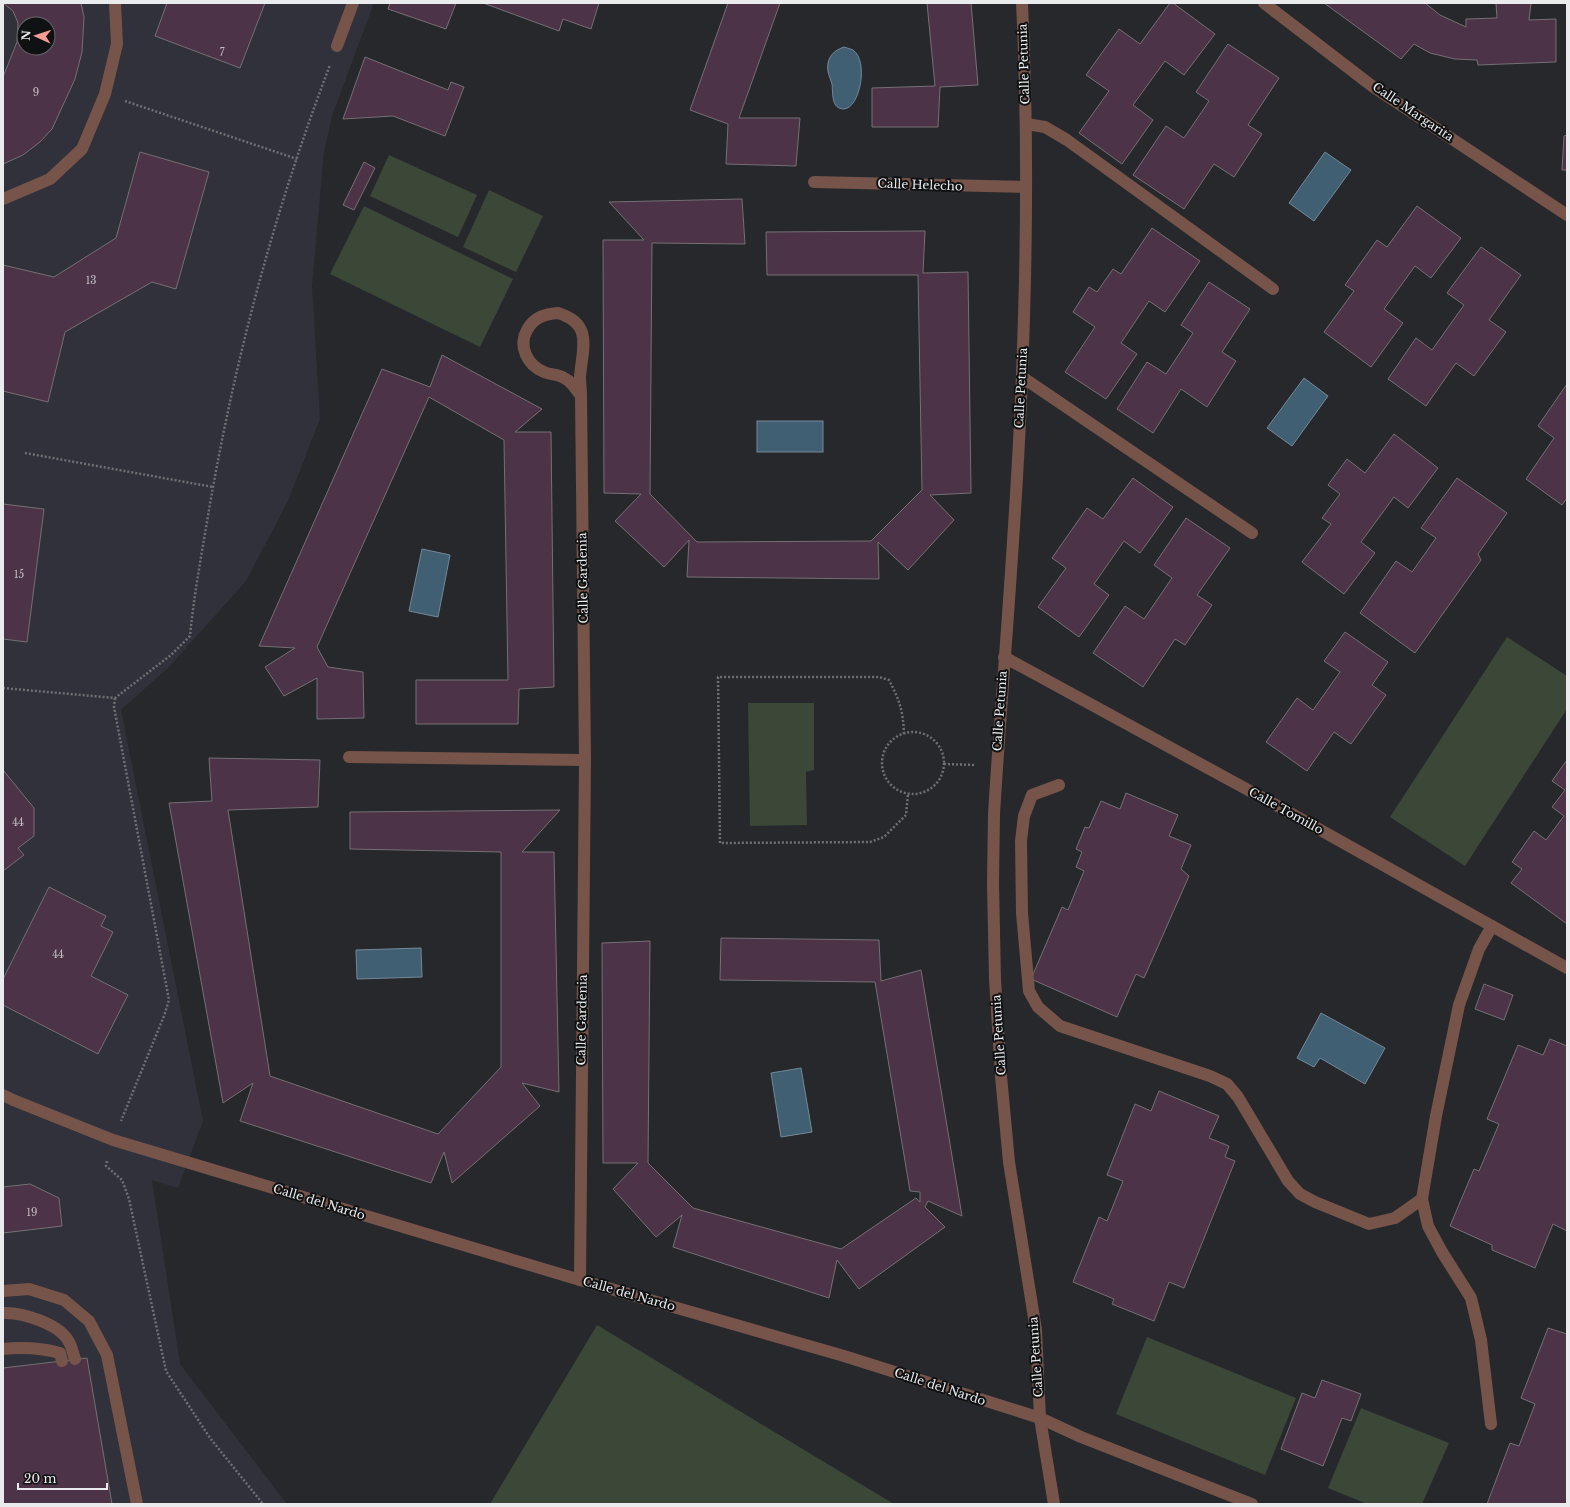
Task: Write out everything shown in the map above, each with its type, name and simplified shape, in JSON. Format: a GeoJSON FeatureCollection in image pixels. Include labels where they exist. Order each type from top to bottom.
{"type":"FeatureCollection","features":[{"type":"Feature","properties":{"kind":"street"},"geometry":{"type":"LineString","coordinates":[[3,199],[50,179],[82,149],[105,94],[117,44],[115,3]]}},
{"type":"Feature","properties":{"kind":"street"},"geometry":{"type":"LineString","coordinates":[[337,46],[353,3]]}},
{"type":"Feature","properties":{"kind":"street","name":"Calle Petunia"},"geometry":{"type":"LineString","coordinates":[[1022,3],[1026,79],[1026,187],[1022,377],[994,814],[993,883],[995,979],[1000,1061],[1009,1162],[1036,1330],[1040,1418],[1054,1504]]}},
{"type":"Feature","properties":{"kind":"street","name":"Calle Margarita"},"geometry":{"type":"LineString","coordinates":[[1264,3],[1372,86],[1567,215]]}},
{"type":"Feature","properties":{"kind":"street"},"geometry":{"type":"LineString","coordinates":[[1026,124],[1045,127],[1067,140],[1273,289]]}},
{"type":"Feature","properties":{"kind":"street","name":"Calle Helecho"},"geometry":{"type":"LineString","coordinates":[[814,182],[1026,187]]}},
{"type":"Feature","properties":{"kind":"street","name":"Calle Gardenia"},"geometry":{"type":"LineString","coordinates":[[580,1280],[585,760],[581,396],[580,378],[585,340],[582,331],[576,322],[568,316],[558,313],[548,314],[538,318],[530,324],[525,333],[523,343],[529,362],[536,369],[545,373],[565,378],[572,384],[581,396]]}},
{"type":"Feature","properties":{"kind":"street"},"geometry":{"type":"LineString","coordinates":[[1022,377],[1252,532]]}},
{"type":"Feature","properties":{"kind":"street","name":"Calle Tomillo"},"geometry":{"type":"LineString","coordinates":[[1004,657],[1283,808],[1567,968]]}},
{"type":"Feature","properties":{"kind":"street"},"geometry":{"type":"LineString","coordinates":[[349,757],[585,760]]}},
{"type":"Feature","properties":{"kind":"street"},"geometry":{"type":"LineString","coordinates":[[1059,785],[1032,795],[1024,816],[1021,841],[1022,913],[1029,991],[1038,1007],[1060,1026],[1210,1076],[1227,1084],[1238,1097],[1288,1181],[1300,1194],[1315,1202],[1369,1224],[1395,1218],[1422,1199]]}},
{"type":"Feature","properties":{"kind":"street"},"geometry":{"type":"LineString","coordinates":[[1491,1424],[1481,1340],[1471,1298],[1442,1252],[1428,1226],[1422,1199],[1436,1116],[1460,1005],[1479,949],[1492,926]]}},
{"type":"Feature","properties":{"kind":"street","name":"Calle del Nardo"},"geometry":{"type":"LineString","coordinates":[[3,1095],[113,1140],[580,1280],[844,1356],[1040,1418],[1081,1437],[1252,1504]]}},
{"type":"Feature","properties":{"kind":"street"},"geometry":{"type":"LineString","coordinates":[[3,1292],[29,1289],[64,1300],[89,1321],[107,1355],[137,1504]]}},
{"type":"Feature","properties":{"kind":"street"},"geometry":{"type":"LineString","coordinates":[[3,1314],[32,1317],[61,1332],[69,1341],[75,1359]]}},
{"type":"Feature","properties":{"kind":"street"},"geometry":{"type":"LineString","coordinates":[[3,1349],[19,1347],[46,1349],[60,1353],[62,1361]]}},
{"type":"Feature","properties":{"kind":"path"},"geometry":{"type":"LineString","coordinates":[[3,688],[115,698],[171,655],[190,636],[220,448],[234,380],[257,286],[314,106],[337,46]]}},
{"type":"Feature","properties":{"kind":"path"},"geometry":{"type":"LineString","coordinates":[[105,94],[195,126],[297,159]]}},
{"type":"Feature","properties":{"kind":"path"},"geometry":{"type":"LineString","coordinates":[[25,453],[213,487]]}},
{"type":"Feature","properties":{"kind":"path"},"geometry":{"type":"LineString","coordinates":[[904,734],[903,714],[898,697],[889,680],[879,677],[718,677],[720,843],[870,842],[884,837],[906,815],[908,794]]}},
{"type":"Feature","properties":{"kind":"path"},"geometry":{"type":"LineString","coordinates":[[115,698],[114,707],[169,1000],[164,1016],[113,1140],[106,1166],[122,1180],[129,1200],[166,1371],[210,1438],[263,1504]]}},
{"type":"Feature","properties":{"kind":"path"},"geometry":{"type":"LineString","coordinates":[[913,732],[923,734],[931,738],[938,745],[943,754],[944,764],[942,775],[936,784],[928,791],[918,794],[908,794],[898,791],[890,784],[884,775],[882,765],[883,755],[887,746],[894,738],[913,732]]}},
{"type":"Feature","properties":{"kind":"path"},"geometry":{"type":"LineString","coordinates":[[944,764],[997,765]]}},
{"type":"Feature","properties":{"kind":"shaded area"},"geometry":{"type":"Polygon","coordinates":[[[3,3],[374,3],[333,113],[324,151],[312,286],[320,419],[288,501],[246,581],[169,667],[121,710],[203,1121],[178,1188],[152,1180],[180,1364],[287,1504],[3,1504],[3,3]]]}},
{"type":"Feature","properties":{"kind":"green space"},"geometry":{"type":"Polygon","coordinates":[[[389,155],[477,195],[458,237],[370,196],[389,155]]]}},
{"type":"Feature","properties":{"kind":"green space"},"geometry":{"type":"Polygon","coordinates":[[[489,190],[543,216],[516,272],[463,247],[489,190]]]}},
{"type":"Feature","properties":{"kind":"green space"},"geometry":{"type":"Polygon","coordinates":[[[364,206],[513,279],[480,347],[330,274],[364,206]]]}},
{"type":"Feature","properties":{"kind":"green space"},"geometry":{"type":"Polygon","coordinates":[[[1507,637],[1567,676],[1567,709],[1465,866],[1390,817],[1507,637]]]}},
{"type":"Feature","properties":{"kind":"green space"},"geometry":{"type":"Polygon","coordinates":[[[748,703],[814,703],[814,770],[806,772],[807,825],[750,826],[748,703]]]}},
{"type":"Feature","properties":{"kind":"green space"},"geometry":{"type":"Polygon","coordinates":[[[597,1325],[894,1504],[490,1504],[597,1325]]]}},
{"type":"Feature","properties":{"kind":"green space"},"geometry":{"type":"Polygon","coordinates":[[[1147,1337],[1296,1398],[1265,1475],[1116,1414],[1147,1337]]]}},
{"type":"Feature","properties":{"kind":"green space"},"geometry":{"type":"Polygon","coordinates":[[[1361,1408],[1449,1443],[1422,1504],[1367,1504],[1328,1488],[1361,1408]]]}},
{"type":"Feature","properties":{"kind":"water"},"geometry":{"type":"Polygon","coordinates":[[[844,47],[853,50],[858,56],[861,64],[861,73],[858,93],[850,107],[844,109],[837,106],[835,103],[832,84],[828,72],[828,63],[833,53],[844,47]]]}},
{"type":"Feature","properties":{"kind":"water"},"geometry":{"type":"Polygon","coordinates":[[[1325,152],[1351,170],[1314,221],[1289,203],[1325,152]]]}},
{"type":"Feature","properties":{"kind":"water"},"geometry":{"type":"Polygon","coordinates":[[[1304,378],[1328,396],[1292,446],[1267,428],[1304,378]]]}},
{"type":"Feature","properties":{"kind":"water"},"geometry":{"type":"Polygon","coordinates":[[[757,421],[823,421],[823,452],[757,452],[757,421]]]}},
{"type":"Feature","properties":{"kind":"water"},"geometry":{"type":"Polygon","coordinates":[[[422,549],[450,555],[438,617],[409,611],[422,549]]]}},
{"type":"Feature","properties":{"kind":"water"},"geometry":{"type":"Polygon","coordinates":[[[421,948],[422,977],[357,979],[356,950],[421,948]]]}},
{"type":"Feature","properties":{"kind":"water"},"geometry":{"type":"Polygon","coordinates":[[[1321,1013],[1385,1048],[1365,1084],[1320,1058],[1314,1067],[1297,1058],[1321,1013]]]}},
{"type":"Feature","properties":{"kind":"water"},"geometry":{"type":"Polygon","coordinates":[[[801,1068],[812,1132],[781,1137],[771,1073],[801,1068]]]}},
{"type":"Feature","properties":{"kind":"building"},"geometry":{"type":"Polygon","coordinates":[[[3,3],[81,3],[84,17],[82,52],[75,79],[52,129],[40,142],[23,155],[3,164],[3,77],[16,44],[16,56],[56,56],[56,16],[16,16],[16,18],[13,11],[3,3]]]}},
{"type":"Feature","properties":{"kind":"building"},"geometry":{"type":"Polygon","coordinates":[[[167,3],[265,3],[240,68],[155,36],[167,3]]]}},
{"type":"Feature","properties":{"kind":"building"},"geometry":{"type":"Polygon","coordinates":[[[390,3],[456,3],[446,29],[388,9],[390,3]]]}},
{"type":"Feature","properties":{"kind":"building"},"geometry":{"type":"Polygon","coordinates":[[[483,3],[599,3],[591,29],[563,19],[559,31],[483,3]]]}},
{"type":"Feature","properties":{"kind":"building"},"geometry":{"type":"Polygon","coordinates":[[[728,3],[780,3],[739,118],[800,118],[796,166],[726,164],[728,124],[690,110],[728,3]]]}},
{"type":"Feature","properties":{"kind":"building"},"geometry":{"type":"Polygon","coordinates":[[[927,3],[971,3],[978,85],[940,87],[938,127],[872,127],[872,88],[935,86],[927,3]]]}},
{"type":"Feature","properties":{"kind":"building"},"geometry":{"type":"Polygon","coordinates":[[[1170,3],[1173,3],[1215,34],[1184,75],[1165,61],[1133,105],[1153,120],[1122,164],[1079,133],[1109,91],[1086,75],[1119,29],[1140,44],[1170,3]]]}},
{"type":"Feature","properties":{"kind":"building"},"geometry":{"type":"Polygon","coordinates":[[[1324,3],[1425,3],[1440,15],[1466,27],[1466,19],[1497,18],[1496,3],[1531,3],[1529,20],[1556,19],[1556,62],[1478,65],[1477,60],[1455,59],[1430,53],[1414,44],[1401,59],[1324,3]]]}},
{"type":"Feature","properties":{"kind":"building"},"geometry":{"type":"Polygon","coordinates":[[[1228,44],[1279,78],[1248,125],[1262,134],[1234,177],[1214,164],[1184,209],[1133,175],[1166,126],[1184,138],[1209,101],[1196,92],[1228,44]]]}},
{"type":"Feature","properties":{"kind":"building"},"geometry":{"type":"Polygon","coordinates":[[[365,57],[448,90],[451,82],[464,87],[445,136],[393,116],[343,119],[365,57]]]}},
{"type":"Feature","properties":{"kind":"building"},"geometry":{"type":"Polygon","coordinates":[[[1567,135],[1567,170],[1562,170],[1564,136],[1567,135]]]}},
{"type":"Feature","properties":{"kind":"building"},"geometry":{"type":"Polygon","coordinates":[[[140,152],[209,172],[176,289],[152,282],[65,332],[48,402],[3,391],[3,265],[54,277],[116,238],[140,152]]]}},
{"type":"Feature","properties":{"kind":"building"},"geometry":{"type":"Polygon","coordinates":[[[364,162],[375,168],[354,210],[343,205],[364,162]]]}},
{"type":"Feature","properties":{"kind":"building"},"geometry":{"type":"Polygon","coordinates":[[[742,199],[745,244],[652,243],[650,494],[697,542],[871,541],[922,490],[918,275],[767,275],[766,232],[925,231],[923,273],[968,272],[971,493],[930,495],[954,520],[908,570],[878,542],[879,579],[687,577],[689,540],[664,567],[615,521],[641,494],[604,493],[603,240],[644,240],[609,202],[742,199]]]}},
{"type":"Feature","properties":{"kind":"building"},"geometry":{"type":"Polygon","coordinates":[[[1417,206],[1461,238],[1431,278],[1415,266],[1384,309],[1403,323],[1371,367],[1324,332],[1354,291],[1345,285],[1377,240],[1387,247],[1417,206]]]}},
{"type":"Feature","properties":{"kind":"building"},"geometry":{"type":"Polygon","coordinates":[[[1152,228],[1200,261],[1165,312],[1149,301],[1121,343],[1137,354],[1106,399],[1065,372],[1095,327],[1073,312],[1089,287],[1097,292],[1113,269],[1121,274],[1152,228]]]}},
{"type":"Feature","properties":{"kind":"building"},"geometry":{"type":"Polygon","coordinates":[[[1481,247],[1521,275],[1489,320],[1506,332],[1474,376],[1456,363],[1426,406],[1388,379],[1416,338],[1432,350],[1464,305],[1447,293],[1481,247]]]}},
{"type":"Feature","properties":{"kind":"building"},"geometry":{"type":"Polygon","coordinates":[[[1209,282],[1250,309],[1222,352],[1236,361],[1207,407],[1181,389],[1153,433],[1117,409],[1147,362],[1166,374],[1193,333],[1181,325],[1209,282]]]}},
{"type":"Feature","properties":{"kind":"building"},"geometry":{"type":"Polygon","coordinates":[[[442,355],[542,409],[515,432],[551,432],[554,687],[519,689],[518,724],[416,724],[416,680],[508,680],[504,440],[429,397],[317,647],[328,667],[363,672],[364,718],[317,719],[317,678],[284,696],[265,667],[295,648],[259,646],[382,369],[430,387],[442,355]]]}},
{"type":"Feature","properties":{"kind":"building"},"geometry":{"type":"Polygon","coordinates":[[[1567,384],[1567,498],[1562,505],[1526,479],[1554,438],[1538,426],[1567,384]]]}},
{"type":"Feature","properties":{"kind":"building"},"geometry":{"type":"Polygon","coordinates":[[[1394,434],[1438,468],[1408,508],[1394,497],[1361,542],[1375,553],[1344,594],[1302,562],[1331,524],[1322,518],[1340,494],[1328,485],[1347,459],[1365,473],[1394,434]]]}},
{"type":"Feature","properties":{"kind":"building"},"geometry":{"type":"Polygon","coordinates":[[[1133,478],[1173,507],[1140,553],[1124,541],[1094,584],[1109,595],[1079,637],[1038,607],[1066,568],[1052,558],[1087,508],[1103,519],[1133,478]]]}},
{"type":"Feature","properties":{"kind":"building"},"geometry":{"type":"Polygon","coordinates":[[[1457,478],[1507,513],[1478,554],[1481,560],[1415,653],[1360,613],[1396,561],[1412,572],[1436,538],[1421,528],[1457,478]]]}},
{"type":"Feature","properties":{"kind":"building"},"geometry":{"type":"Polygon","coordinates":[[[3,504],[44,509],[27,642],[3,639],[3,504]]]}},
{"type":"Feature","properties":{"kind":"building"},"geometry":{"type":"Polygon","coordinates":[[[1186,518],[1230,548],[1197,595],[1212,605],[1185,645],[1175,639],[1143,687],[1093,653],[1125,606],[1144,619],[1172,578],[1154,565],[1186,518]]]}},
{"type":"Feature","properties":{"kind":"building"},"geometry":{"type":"Polygon","coordinates":[[[1345,632],[1388,662],[1372,685],[1386,695],[1351,744],[1334,732],[1307,771],[1266,742],[1297,698],[1313,710],[1340,672],[1324,661],[1345,632]]]}},
{"type":"Feature","properties":{"kind":"building"},"geometry":{"type":"Polygon","coordinates":[[[209,758],[320,760],[318,807],[228,810],[270,1076],[438,1134],[501,1067],[501,852],[350,849],[350,812],[560,810],[522,852],[554,852],[559,1092],[522,1083],[540,1106],[452,1183],[444,1152],[431,1183],[240,1121],[253,1083],[223,1103],[169,803],[212,801],[209,758]]]}},
{"type":"Feature","properties":{"kind":"building"},"geometry":{"type":"Polygon","coordinates":[[[1567,760],[1567,924],[1511,883],[1522,869],[1512,862],[1534,831],[1546,840],[1564,816],[1552,807],[1565,790],[1552,781],[1567,760]]]}},
{"type":"Feature","properties":{"kind":"building"},"geometry":{"type":"Polygon","coordinates":[[[3,770],[34,808],[34,836],[18,848],[24,855],[3,871],[3,770]]]}},
{"type":"Feature","properties":{"kind":"building"},"geometry":{"type":"Polygon","coordinates":[[[1126,793],[1178,815],[1169,836],[1191,845],[1181,869],[1189,876],[1144,978],[1136,974],[1117,1017],[1031,979],[1062,907],[1068,910],[1084,871],[1076,867],[1082,852],[1076,849],[1085,827],[1089,828],[1101,801],[1120,809],[1126,793]]]}},
{"type":"Feature","properties":{"kind":"building"},"geometry":{"type":"Polygon","coordinates":[[[49,887],[106,916],[101,926],[113,932],[91,976],[128,995],[98,1054],[3,1005],[3,979],[49,887]]]}},
{"type":"Feature","properties":{"kind":"building"},"geometry":{"type":"Polygon","coordinates":[[[721,938],[879,940],[881,981],[921,970],[962,1216],[928,1201],[925,1207],[945,1227],[859,1289],[837,1260],[829,1298],[673,1247],[682,1215],[656,1237],[613,1189],[638,1163],[603,1163],[602,943],[650,941],[648,1163],[693,1208],[841,1249],[916,1198],[920,1202],[920,1192],[910,1191],[875,982],[720,980],[721,938]]]}},
{"type":"Feature","properties":{"kind":"building"},"geometry":{"type":"Polygon","coordinates":[[[1484,984],[1513,995],[1504,1020],[1475,1009],[1484,984]]]}},
{"type":"Feature","properties":{"kind":"building"},"geometry":{"type":"Polygon","coordinates":[[[1550,1039],[1567,1046],[1567,1231],[1553,1224],[1535,1268],[1492,1250],[1492,1245],[1450,1226],[1474,1169],[1479,1171],[1499,1124],[1487,1119],[1518,1045],[1543,1055],[1550,1039]]]}},
{"type":"Feature","properties":{"kind":"building"},"geometry":{"type":"Polygon","coordinates":[[[1159,1091],[1219,1116],[1209,1138],[1229,1146],[1225,1157],[1235,1161],[1184,1288],[1169,1282],[1154,1321],[1112,1304],[1114,1299],[1073,1282],[1099,1217],[1107,1221],[1123,1181],[1107,1175],[1135,1104],[1151,1111],[1159,1091]]]}},
{"type":"Feature","properties":{"kind":"building"},"geometry":{"type":"Polygon","coordinates":[[[30,1184],[59,1198],[62,1226],[3,1233],[3,1187],[30,1184]]]}},
{"type":"Feature","properties":{"kind":"building"},"geometry":{"type":"Polygon","coordinates":[[[1548,1328],[1567,1334],[1567,1504],[1487,1504],[1510,1443],[1519,1446],[1535,1404],[1521,1398],[1548,1328]]]}},
{"type":"Feature","properties":{"kind":"building"},"geometry":{"type":"Polygon","coordinates":[[[87,1358],[112,1504],[3,1504],[3,1368],[87,1358]]]}},
{"type":"Feature","properties":{"kind":"building"},"geometry":{"type":"Polygon","coordinates":[[[1322,1380],[1361,1394],[1351,1421],[1342,1418],[1323,1466],[1281,1449],[1302,1393],[1315,1398],[1322,1380]]]}}]}
